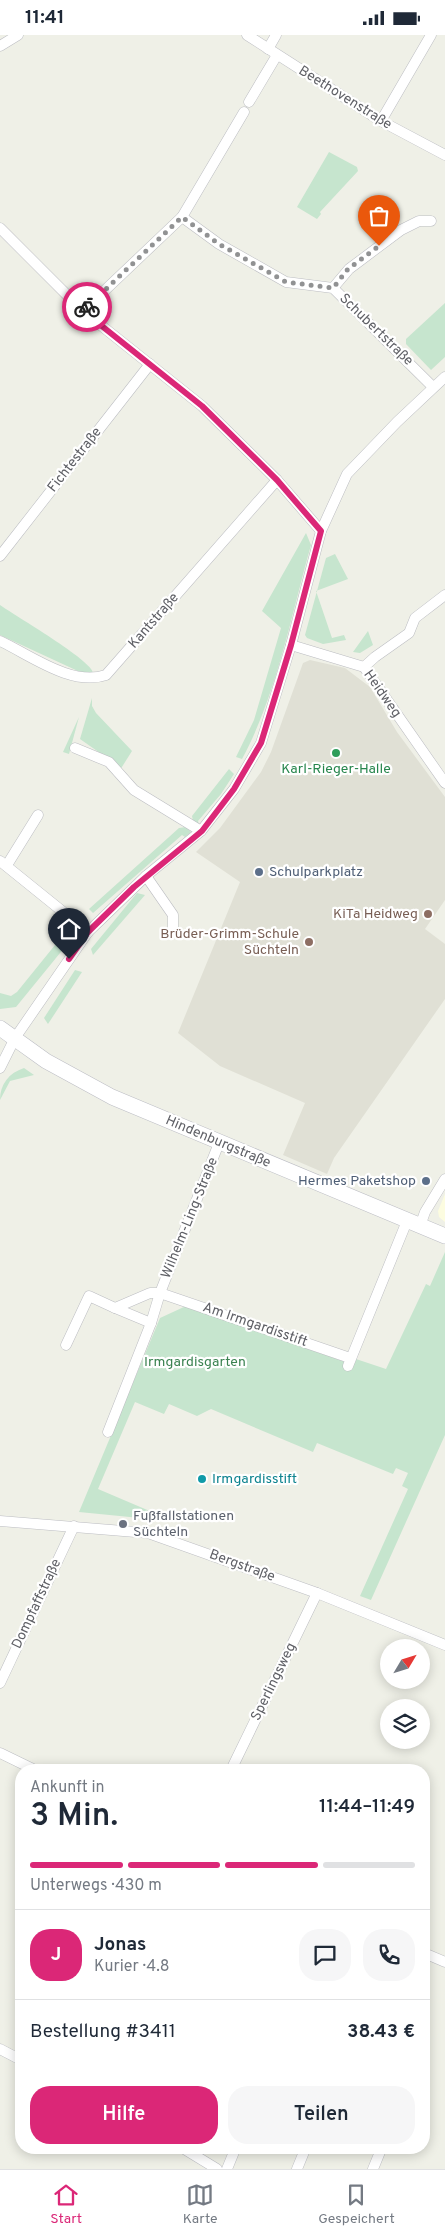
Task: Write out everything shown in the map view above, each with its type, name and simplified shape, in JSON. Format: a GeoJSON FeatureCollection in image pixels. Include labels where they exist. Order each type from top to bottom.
{"type":"FeatureCollection","features":[{"type":"Feature","properties":{"kind":"main road","name":"Hindenburgstraße"},"geometry":{"type":"LineString","coordinates":[[0,1029],[46,1061],[112,1097],[445,1236]]}},
{"type":"Feature","properties":{"kind":"street"},"geometry":{"type":"LineString","coordinates":[[0,46],[18,35]]}},
{"type":"Feature","properties":{"kind":"street","name":"Beethovenstraße"},"geometry":{"type":"LineString","coordinates":[[247,35],[381,121],[445,155]]}},
{"type":"Feature","properties":{"kind":"street"},"geometry":{"type":"LineString","coordinates":[[268,49],[276,35]]}},
{"type":"Feature","properties":{"kind":"street"},"geometry":{"type":"LineString","coordinates":[[381,121],[431,35]]}},
{"type":"Feature","properties":{"kind":"street"},"geometry":{"type":"LineString","coordinates":[[250,102],[277,55]]}},
{"type":"Feature","properties":{"kind":"street"},"geometry":{"type":"LineString","coordinates":[[83,311],[182,217],[244,112]]}},
{"type":"Feature","properties":{"kind":"street","name":"Schubertstraße"},"geometry":{"type":"LineString","coordinates":[[182,217],[219,244],[286,282],[333,288],[433,387]]}},
{"type":"Feature","properties":{"kind":"street"},"geometry":{"type":"LineString","coordinates":[[333,288],[348,269],[401,230],[419,221],[432,221]]}},
{"type":"Feature","properties":{"kind":"street"},"geometry":{"type":"LineString","coordinates":[[0,229],[83,311],[202,406],[277,480],[321,531]]}},
{"type":"Feature","properties":{"kind":"street","name":"Fichtestraße"},"geometry":{"type":"LineString","coordinates":[[0,556],[150,364]]}},
{"type":"Feature","properties":{"kind":"street"},"geometry":{"type":"LineString","coordinates":[[0,1068],[15,1038],[88,932],[146,876],[202,831],[234,789],[261,743],[291,645],[321,531],[347,475],[445,377]]}},
{"type":"Feature","properties":{"kind":"street","name":"Kantstraße"},"geometry":{"type":"LineString","coordinates":[[0,641],[70,675],[93,679],[106,675],[277,480]]}},
{"type":"Feature","properties":{"kind":"street"},"geometry":{"type":"LineString","coordinates":[[364,667],[374,657],[409,633],[415,618],[445,595]]}},
{"type":"Feature","properties":{"kind":"street","name":"Heidweg"},"geometry":{"type":"LineString","coordinates":[[291,645],[364,667],[445,783]]}},
{"type":"Feature","properties":{"kind":"street"},"geometry":{"type":"LineString","coordinates":[[75,748],[109,762],[134,790],[202,831]]}},
{"type":"Feature","properties":{"kind":"street"},"geometry":{"type":"LineString","coordinates":[[38,815],[3,863],[88,932]]}},
{"type":"Feature","properties":{"kind":"street"},"geometry":{"type":"LineString","coordinates":[[146,876],[173,915],[173,928]]}},
{"type":"Feature","properties":{"kind":"street","name":"Wilhelm-Ling-Straße"},"geometry":{"type":"LineString","coordinates":[[108,1432],[219,1143]]}},
{"type":"Feature","properties":{"kind":"street","name":"Am Irmgardisstift"},"geometry":{"type":"LineString","coordinates":[[160,1293],[349,1362],[414,1224],[425,1212],[445,1179]]}},
{"type":"Feature","properties":{"kind":"street","name":"Wilhelm-Ling-Straße"},"geometry":{"type":"LineString","coordinates":[[115,1308],[150,1293],[160,1293]]}},
{"type":"Feature","properties":{"kind":"street"},"geometry":{"type":"LineString","coordinates":[[66,1345],[89,1296],[151,1323]]}},
{"type":"Feature","properties":{"kind":"street","name":"Bergstraße"},"geometry":{"type":"LineString","coordinates":[[0,1521],[148,1533],[317,1593],[445,1645]]}},
{"type":"Feature","properties":{"kind":"street","name":"Dompfaffstraße"},"geometry":{"type":"LineString","coordinates":[[0,1683],[74,1526]]}},
{"type":"Feature","properties":{"kind":"street","name":"Sperlingsweg"},"geometry":{"type":"LineString","coordinates":[[234,1764],[317,1593]]}},
{"type":"Feature","properties":{"kind":"street"},"geometry":{"type":"LineString","coordinates":[[0,1753],[23,1764]]}},
{"type":"Feature","properties":{"kind":"street"},"geometry":{"type":"LineString","coordinates":[[430,1956],[445,1962]]}},
{"type":"Feature","properties":{"kind":"street"},"geometry":{"type":"LineString","coordinates":[[0,2049],[15,2057]]}},
{"type":"Feature","properties":{"kind":"street"},"geometry":{"type":"LineString","coordinates":[[192,2154],[217,2169]]}},
{"type":"Feature","properties":{"kind":"street"},"geometry":{"type":"LineString","coordinates":[[226,2169],[233,2154]]}},
{"type":"Feature","properties":{"kind":"street"},"geometry":{"type":"LineString","coordinates":[[296,2169],[303,2154]]}},
{"type":"Feature","properties":{"kind":"street"},"geometry":{"type":"LineString","coordinates":[[373,2169],[379,2154]]}},
{"type":"Feature","properties":{"kind":"shaded area","name":"Brüder-Grimm-Schule Süchteln"},"geometry":{"type":"Polygon","coordinates":[[[310,660],[345,668],[370,687],[397,732],[445,797],[445,900],[425,929],[445,944],[445,999],[334,1158],[327,1174],[283,1155],[305,1103],[220,1066],[178,1033],[240,882],[196,852],[220,828],[261,772],[271,752],[303,663],[310,660]]]}},
{"type":"Feature","properties":{"kind":"shaded area"},"geometry":{"type":"Polygon","coordinates":[[[445,1194],[445,1222],[439,1217],[438,1211],[445,1194]]]}},
{"type":"Feature","properties":{"kind":"green space"},"geometry":{"type":"Polygon","coordinates":[[[329,152],[357,167],[358,171],[320,212],[321,214],[317,219],[297,207],[329,152]]]}},
{"type":"Feature","properties":{"kind":"green space"},"geometry":{"type":"Polygon","coordinates":[[[445,303],[445,357],[431,370],[406,344],[406,339],[445,303]]]}},
{"type":"Feature","properties":{"kind":"green space"},"geometry":{"type":"Polygon","coordinates":[[[306,533],[311,545],[282,654],[265,708],[242,759],[236,757],[254,720],[281,628],[262,611],[306,533]]]}},
{"type":"Feature","properties":{"kind":"green space"},"geometry":{"type":"Polygon","coordinates":[[[335,554],[348,579],[317,591],[326,558],[335,554]]]}},
{"type":"Feature","properties":{"kind":"green space"},"geometry":{"type":"Polygon","coordinates":[[[317,593],[332,638],[344,635],[346,640],[323,644],[307,638],[305,635],[317,593]]]}},
{"type":"Feature","properties":{"kind":"green space"},"geometry":{"type":"Polygon","coordinates":[[[0,605],[52,638],[90,667],[93,673],[80,672],[0,635],[0,605]]]}},
{"type":"Feature","properties":{"kind":"green space"},"geometry":{"type":"Polygon","coordinates":[[[368,631],[373,645],[360,653],[353,652],[368,631]]]}},
{"type":"Feature","properties":{"kind":"green space"},"geometry":{"type":"Polygon","coordinates":[[[92,698],[92,706],[96,713],[132,751],[120,770],[110,760],[80,739],[92,698]]]}},
{"type":"Feature","properties":{"kind":"green space"},"geometry":{"type":"Polygon","coordinates":[[[79,717],[69,754],[63,752],[79,717]]]}},
{"type":"Feature","properties":{"kind":"green space"},"geometry":{"type":"Polygon","coordinates":[[[229,769],[234,774],[221,794],[198,821],[199,824],[193,821],[192,816],[229,769]]]}},
{"type":"Feature","properties":{"kind":"green space"},"geometry":{"type":"Polygon","coordinates":[[[186,827],[191,832],[185,837],[182,835],[93,913],[89,909],[179,828],[186,827]]]}},
{"type":"Feature","properties":{"kind":"green space"},"geometry":{"type":"Polygon","coordinates":[[[137,893],[145,895],[93,955],[91,949],[137,893]]]}},
{"type":"Feature","properties":{"kind":"green space"},"geometry":{"type":"Polygon","coordinates":[[[68,929],[71,935],[69,942],[16,1007],[0,1009],[0,993],[11,996],[17,992],[68,929]]]}},
{"type":"Feature","properties":{"kind":"green space"},"geometry":{"type":"Polygon","coordinates":[[[75,970],[82,972],[48,1024],[44,1018],[75,970]]]}},
{"type":"Feature","properties":{"kind":"green space"},"geometry":{"type":"Polygon","coordinates":[[[24,1068],[34,1075],[10,1081],[0,1100],[0,1094],[6,1080],[24,1068]]]}},
{"type":"Feature","properties":{"kind":"green space","name":"Irmgardisgarten"},"geometry":{"type":"Polygon","coordinates":[[[445,1252],[445,1435],[371,1600],[360,1596],[408,1489],[402,1486],[408,1473],[396,1468],[393,1474],[317,1443],[313,1452],[211,1409],[197,1416],[169,1404],[164,1414],[135,1402],[98,1489],[152,1512],[150,1519],[79,1512],[160,1318],[186,1306],[351,1364],[353,1358],[386,1369],[426,1284],[430,1286],[445,1252]]]}},
{"type":"Feature","properties":{"kind":"way so far"},"geometry":{"type":"LineString","coordinates":[[87,307],[182,217],[219,244],[286,282],[333,288],[348,269],[379,246]]}},
{"type":"Feature","properties":{"kind":"place","name":"Karl-Rieger-Halle"},"geometry":{"type":"Point","coordinates":[336,753]}},
{"type":"Feature","properties":{"kind":"place","name":"Schulparkplatz"},"geometry":{"type":"Point","coordinates":[259,872]}},
{"type":"Feature","properties":{"kind":"place","name":"KiTa Heidweg"},"geometry":{"type":"Point","coordinates":[428,914]}},
{"type":"Feature","properties":{"kind":"place","name":"Brüder-Grimm-Schule Süchteln"},"geometry":{"type":"Point","coordinates":[309,942]}},
{"type":"Feature","properties":{"kind":"place","name":"Hermes Paketshop"},"geometry":{"type":"Point","coordinates":[426,1181]}},
{"type":"Feature","properties":{"kind":"place","name":"Irmgardisstift"},"geometry":{"type":"Point","coordinates":[202,1479]}},
{"type":"Feature","properties":{"kind":"place","name":"Fußfallstationen Süchteln"},"geometry":{"type":"Point","coordinates":[123,1524]}},
{"type":"Feature","properties":{"kind":"route"},"geometry":{"type":"LineString","coordinates":[[69,959],[88,932],[134,887],[202,831],[234,789],[261,743],[291,645],[321,531],[277,480],[202,406],[83,311],[87,307]]}}]}
